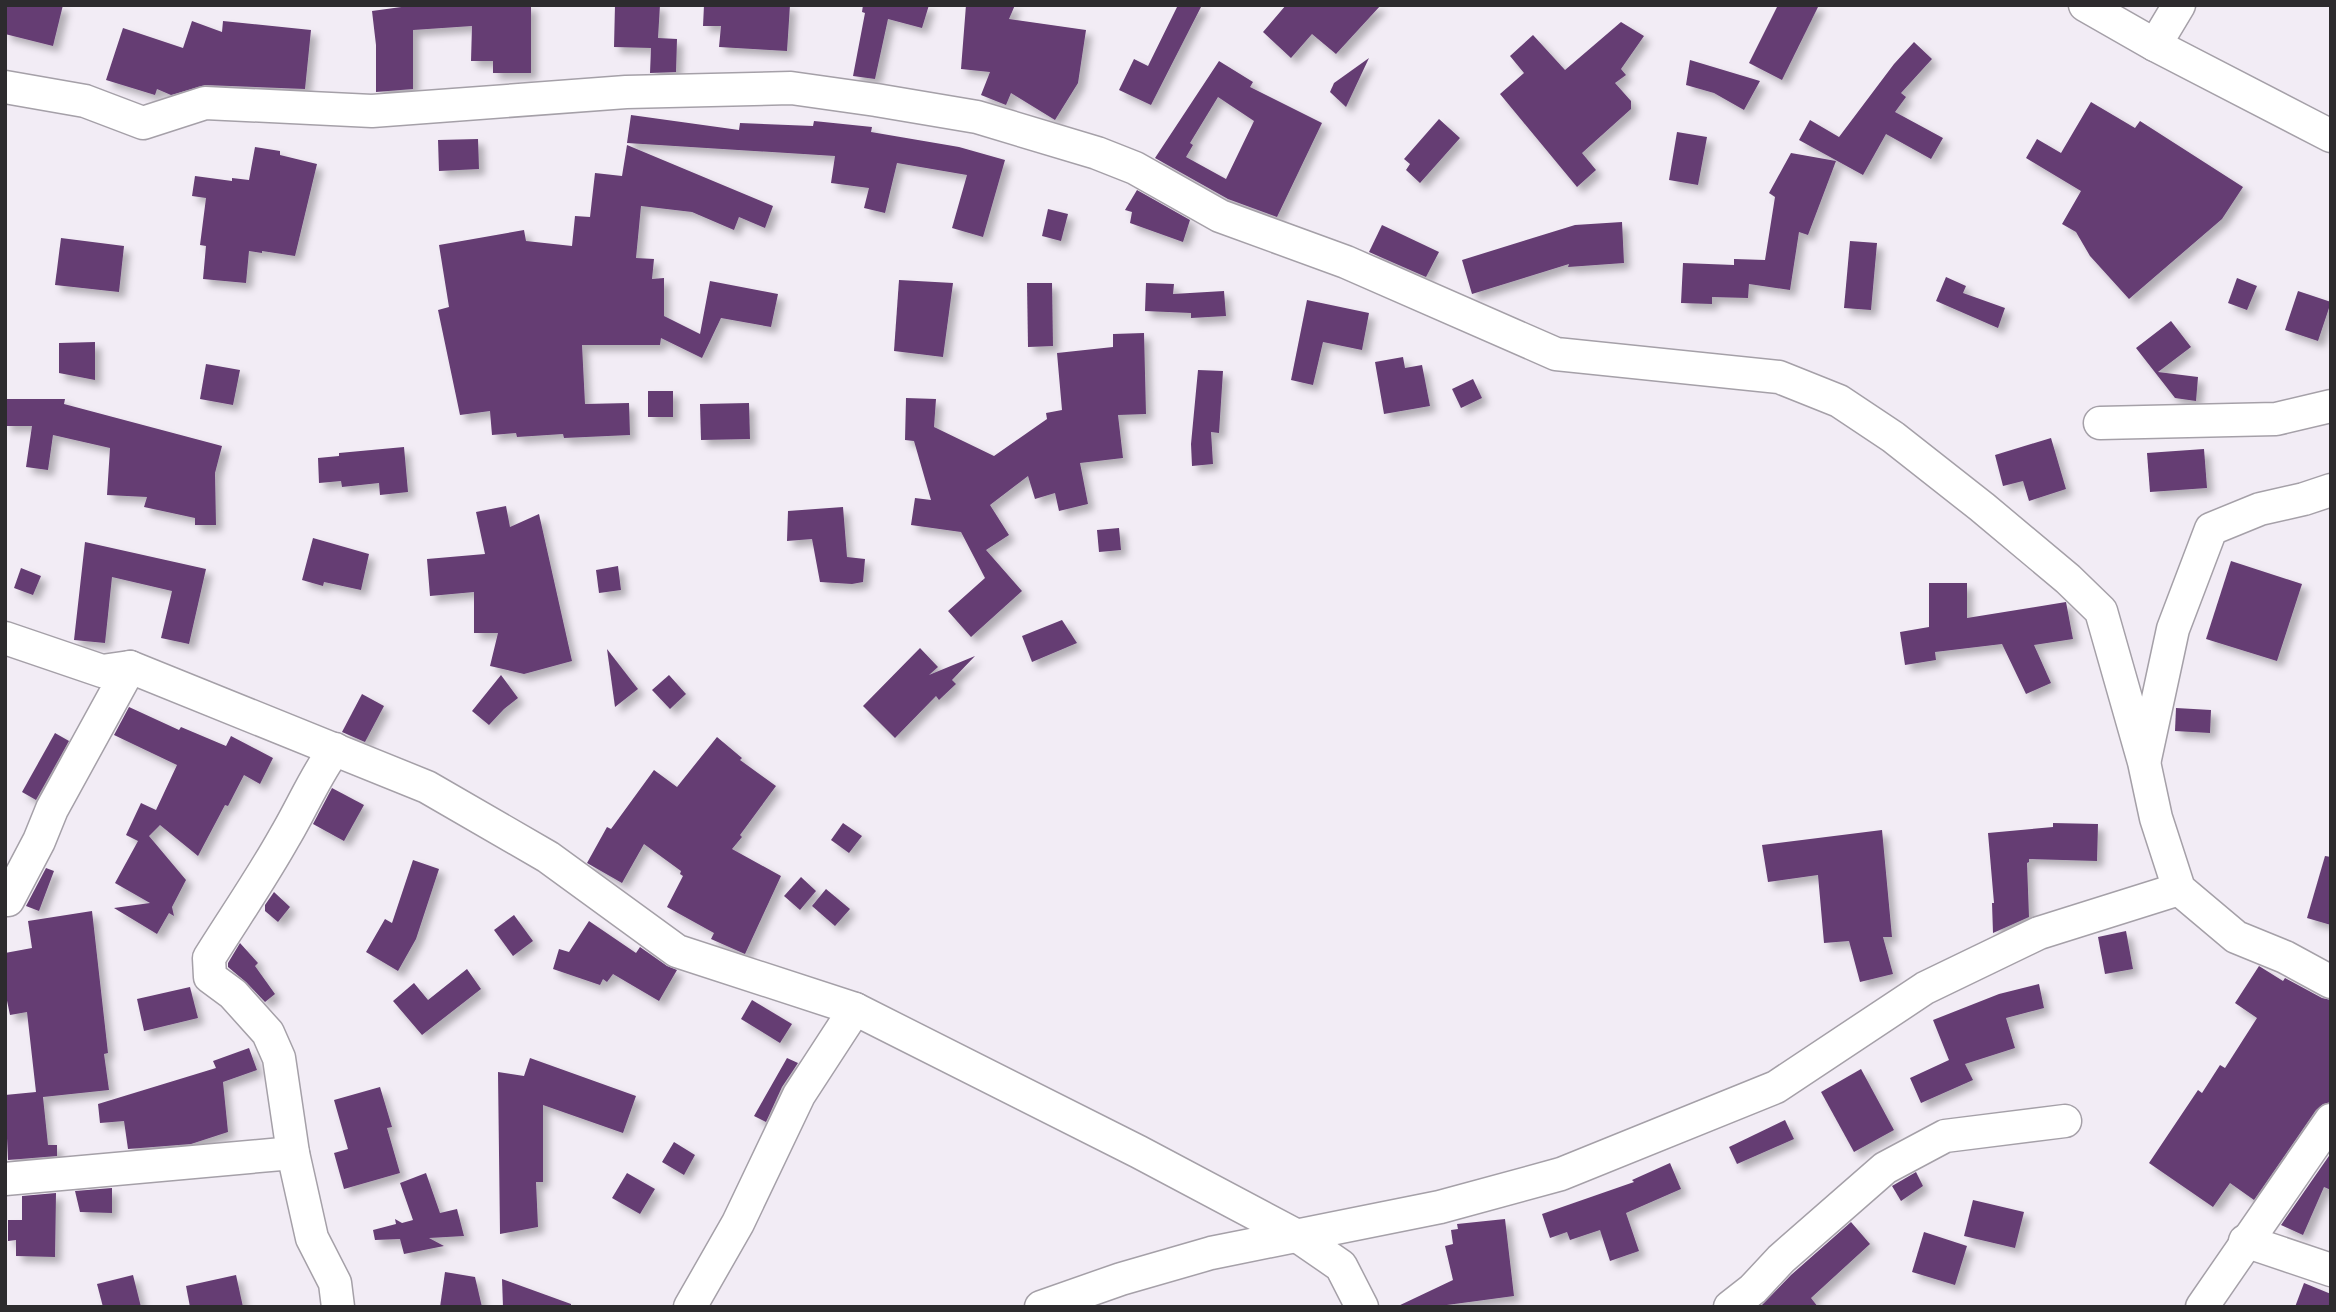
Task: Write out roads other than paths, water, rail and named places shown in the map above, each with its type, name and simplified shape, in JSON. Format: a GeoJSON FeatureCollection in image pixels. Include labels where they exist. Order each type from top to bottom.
{"type":"FeatureCollection","features":[{"type":"Feature","properties":{"kind":"street"},"geometry":{"type":"LineString","coordinates":[[2085,5],[2155,45],[2331,136]]}},
{"type":"Feature","properties":{"kind":"street"},"geometry":{"type":"LineString","coordinates":[[2155,45],[2179,5]]}},
{"type":"Feature","properties":{"kind":"street"},"geometry":{"type":"LineString","coordinates":[[5,87],[85,101],[143,123],[205,103],[372,111],[626,92],[791,88],[977,117],[1059,140],[1135,168],[1220,216],[1346,262],[1556,354],[1779,377],[1839,401],[1894,437],[2068,579],[2101,611],[2144,762],[2156,818],[2179,889],[2236,937],[2285,957],[2331,982]]}},
{"type":"Feature","properties":{"kind":"street"},"geometry":{"type":"LineString","coordinates":[[2100,423],[2276,419],[2331,406]]}},
{"type":"Feature","properties":{"kind":"street"},"geometry":{"type":"LineString","coordinates":[[2144,762],[2173,629],[2211,529],[2260,509],[2331,490]]}},
{"type":"Feature","properties":{"kind":"street"},"geometry":{"type":"LineString","coordinates":[[5,638],[102,671],[130,667],[427,787],[548,857],[677,951],[855,1009],[1139,1152],[1299,1237],[1341,1266],[1362,1307]]}},
{"type":"Feature","properties":{"kind":"street"},"geometry":{"type":"LineString","coordinates":[[9,900],[52,809],[130,667]]}},
{"type":"Feature","properties":{"kind":"street"},"geometry":{"type":"LineString","coordinates":[[335,748],[323,764],[271,862],[209,958],[208,967],[210,977],[233,994],[268,1033],[279,1058],[293,1153],[312,1238],[335,1283],[338,1307]]}},
{"type":"Feature","properties":{"kind":"street"},"geometry":{"type":"LineString","coordinates":[[1041,1307],[1121,1279],[1211,1253],[1440,1207],[1561,1174],[1776,1087],[1925,988],[2039,933],[2179,889]]}},
{"type":"Feature","properties":{"kind":"street"},"geometry":{"type":"LineString","coordinates":[[690,1307],[738,1223],[799,1095],[855,1009]]}},
{"type":"Feature","properties":{"kind":"street"},"geometry":{"type":"LineString","coordinates":[[2202,1307],[2331,1119]]}},
{"type":"Feature","properties":{"kind":"street"},"geometry":{"type":"LineString","coordinates":[[1730,1307],[1885,1168],[1945,1136],[2064,1121]]}},
{"type":"Feature","properties":{"kind":"street"},"geometry":{"type":"LineString","coordinates":[[5,1179],[293,1153]]}},
{"type":"Feature","properties":{"kind":"street"},"geometry":{"type":"LineString","coordinates":[[2245,1241],[2331,1270]]}}]}
